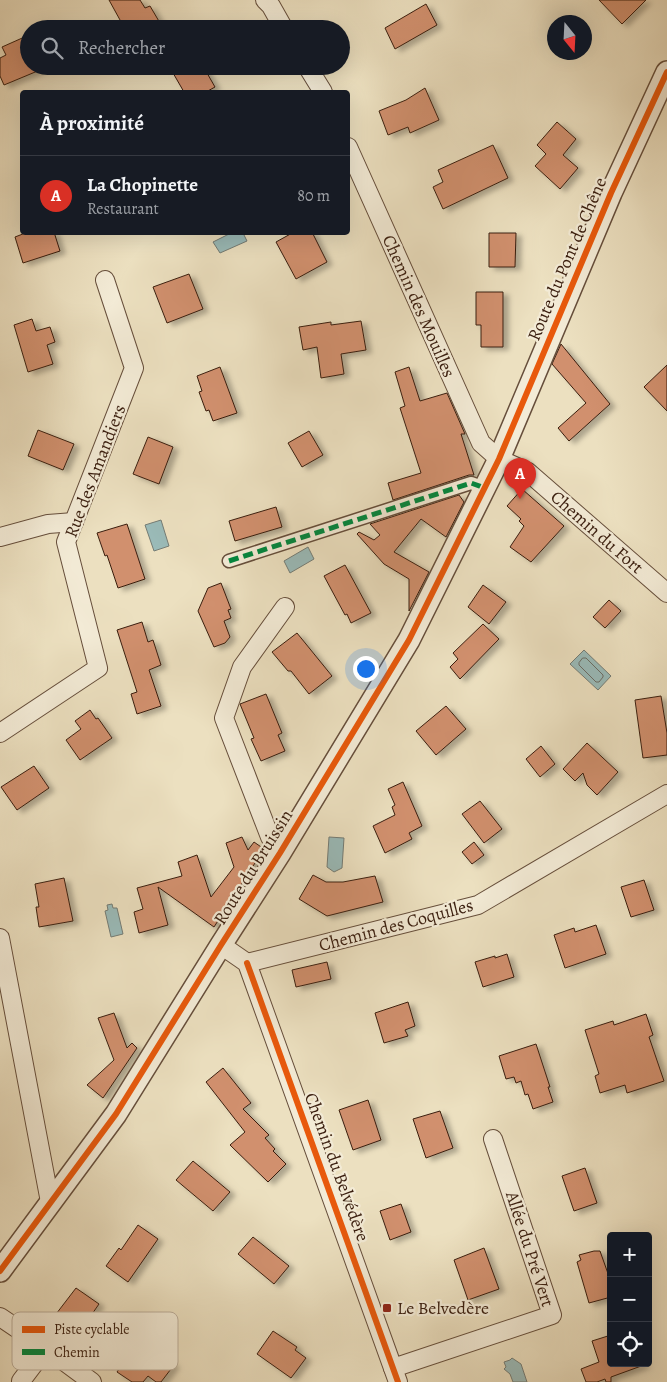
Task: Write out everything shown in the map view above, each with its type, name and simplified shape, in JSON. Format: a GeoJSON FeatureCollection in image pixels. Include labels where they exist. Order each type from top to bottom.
{"type":"FeatureCollection","features":[{"type":"Feature","properties":{"kind":"street"},"geometry":{"type":"LineString","coordinates":[[265,0],[279,20]]}},
{"type":"Feature","properties":{"kind":"street","name":"Route du Pont de Chêne"},"geometry":{"type":"LineString","coordinates":[[499,459],[611,193],[667,72]]}},
{"type":"Feature","properties":{"kind":"street"},"geometry":{"type":"LineString","coordinates":[[313,75],[322,90]]}},
{"type":"Feature","properties":{"kind":"street","name":"Chemin des Mouilles"},"geometry":{"type":"LineString","coordinates":[[350,150],[481,443],[499,459]]}},
{"type":"Feature","properties":{"kind":"street","name":"Rue des Amandiers"},"geometry":{"type":"LineString","coordinates":[[0,733],[98,668],[66,542],[134,368],[105,280]]}},
{"type":"Feature","properties":{"kind":"street","name":"Route du Bruissin"},"geometry":{"type":"LineString","coordinates":[[0,1271],[116,1114],[280,853],[409,640],[499,459]]}},
{"type":"Feature","properties":{"kind":"street","name":"Chemin du Fort"},"geometry":{"type":"LineString","coordinates":[[499,459],[528,472],[667,593]]}},
{"type":"Feature","properties":{"kind":"street"},"geometry":{"type":"LineString","coordinates":[[229,561],[471,483],[485,488]]}},
{"type":"Feature","properties":{"kind":"street"},"geometry":{"type":"LineString","coordinates":[[0,537],[48,524],[74,522]]}},
{"type":"Feature","properties":{"kind":"street","name":"Route du Bruissin"},"geometry":{"type":"LineString","coordinates":[[280,853],[270,837],[224,718],[242,667],[286,607]]}},
{"type":"Feature","properties":{"kind":"street","name":"Chemin des Coquilles"},"geometry":{"type":"LineString","coordinates":[[247,963],[478,905],[667,794]]}},
{"type":"Feature","properties":{"kind":"street"},"geometry":{"type":"LineString","coordinates":[[0,938],[50,1202]]}},
{"type":"Feature","properties":{"kind":"street"},"geometry":{"type":"LineString","coordinates":[[221,945],[247,963]]}},
{"type":"Feature","properties":{"kind":"street","name":"Chemin du Belvédère"},"geometry":{"type":"LineString","coordinates":[[247,963],[396,1375]]}},
{"type":"Feature","properties":{"kind":"street","name":"Allée du Pré Vert"},"geometry":{"type":"LineString","coordinates":[[396,1375],[552,1315],[493,1139]]}},
{"type":"Feature","properties":{"kind":"street"},"geometry":{"type":"LineString","coordinates":[[0,1317],[12,1325]]}},
{"type":"Feature","properties":{"kind":"street"},"geometry":{"type":"LineString","coordinates":[[21,1381],[29,1370]]}},
{"type":"Feature","properties":{"kind":"street"},"geometry":{"type":"LineString","coordinates":[[76,1370],[92,1382]]}},
{"type":"Feature","properties":{"kind":"water"},"geometry":{"type":"Polygon","coordinates":[[[227,235],[244,235],[247,241],[220,253],[213,242],[227,235]]]}},
{"type":"Feature","properties":{"kind":"water"},"geometry":{"type":"Polygon","coordinates":[[[161,520],[169,546],[154,551],[145,525],[161,520]]]}},
{"type":"Feature","properties":{"kind":"water"},"geometry":{"type":"Polygon","coordinates":[[[308,547],[314,559],[290,573],[284,561],[308,547]]]}},
{"type":"Feature","properties":{"kind":"water"},"geometry":{"type":"Polygon","coordinates":[[[584,650],[611,676],[598,690],[570,664],[584,650]]]}},
{"type":"Feature","properties":{"kind":"water"},"geometry":{"type":"Polygon","coordinates":[[[329,837],[344,838],[342,868],[334,872],[327,867],[329,837]]]}},
{"type":"Feature","properties":{"kind":"water"},"geometry":{"type":"Polygon","coordinates":[[[112,904],[113,908],[117,908],[123,934],[111,937],[105,911],[108,910],[107,905],[112,904]]]}},
{"type":"Feature","properties":{"kind":"water"},"geometry":{"type":"Polygon","coordinates":[[[512,1358],[521,1364],[527,1382],[513,1382],[510,1374],[504,1369],[506,1367],[504,1362],[512,1358]]]}},
{"type":"Feature","properties":{"kind":"building"},"geometry":{"type":"Polygon","coordinates":[[[109,0],[140,0],[145,8],[150,6],[158,20],[120,20],[109,0]]]}},
{"type":"Feature","properties":{"kind":"building"},"geometry":{"type":"Polygon","coordinates":[[[599,0],[646,0],[622,24],[599,0]]]}},
{"type":"Feature","properties":{"kind":"building"},"geometry":{"type":"Polygon","coordinates":[[[426,4],[437,25],[395,49],[385,28],[426,4]]]}},
{"type":"Feature","properties":{"kind":"building"},"geometry":{"type":"Polygon","coordinates":[[[20,39],[20,75],[28,75],[4,85],[0,76],[0,58],[6,55],[2,47],[20,39]]]}},
{"type":"Feature","properties":{"kind":"building"},"geometry":{"type":"Polygon","coordinates":[[[174,75],[208,75],[215,87],[210,90],[183,90],[174,75]]]}},
{"type":"Feature","properties":{"kind":"building"},"geometry":{"type":"Polygon","coordinates":[[[425,88],[439,120],[410,133],[408,127],[388,135],[379,111],[406,100],[425,88]]]}},
{"type":"Feature","properties":{"kind":"building"},"geometry":{"type":"Polygon","coordinates":[[[557,122],[576,139],[563,155],[578,168],[560,189],[535,166],[546,154],[537,145],[557,122]]]}},
{"type":"Feature","properties":{"kind":"building"},"geometry":{"type":"Polygon","coordinates":[[[493,145],[508,178],[443,209],[433,187],[443,182],[438,170],[493,145]]]}},
{"type":"Feature","properties":{"kind":"building"},"geometry":{"type":"Polygon","coordinates":[[[489,233],[516,233],[515,267],[489,267],[489,233]]]}},
{"type":"Feature","properties":{"kind":"building"},"geometry":{"type":"Polygon","coordinates":[[[20,235],[55,235],[60,251],[23,263],[15,237],[20,235]]]}},
{"type":"Feature","properties":{"kind":"building"},"geometry":{"type":"Polygon","coordinates":[[[289,235],[314,235],[327,262],[296,279],[276,242],[289,235]]]}},
{"type":"Feature","properties":{"kind":"building"},"geometry":{"type":"Polygon","coordinates":[[[189,274],[203,309],[167,323],[153,287],[189,274]]]}},
{"type":"Feature","properties":{"kind":"building"},"geometry":{"type":"Polygon","coordinates":[[[476,292],[503,292],[503,347],[481,347],[481,325],[476,325],[476,292]]]}},
{"type":"Feature","properties":{"kind":"building"},"geometry":{"type":"Polygon","coordinates":[[[32,319],[36,331],[50,327],[55,342],[47,345],[53,364],[28,372],[14,325],[32,319]]]}},
{"type":"Feature","properties":{"kind":"building"},"geometry":{"type":"Polygon","coordinates":[[[361,321],[366,350],[341,354],[344,374],[321,378],[317,347],[303,350],[299,327],[331,322],[331,325],[361,321]]]}},
{"type":"Feature","properties":{"kind":"building"},"geometry":{"type":"Polygon","coordinates":[[[561,344],[610,404],[569,441],[558,428],[586,403],[552,364],[561,344]]]}},
{"type":"Feature","properties":{"kind":"building"},"geometry":{"type":"Polygon","coordinates":[[[667,365],[667,411],[644,387],[667,365]]]}},
{"type":"Feature","properties":{"kind":"building"},"geometry":{"type":"Polygon","coordinates":[[[220,367],[237,413],[213,421],[209,410],[206,411],[199,392],[202,391],[197,376],[220,367]]]}},
{"type":"Feature","properties":{"kind":"building"},"geometry":{"type":"Polygon","coordinates":[[[409,367],[420,401],[447,393],[465,434],[461,434],[474,475],[393,500],[388,483],[421,473],[400,408],[405,406],[395,372],[409,367]]]}},
{"type":"Feature","properties":{"kind":"building"},"geometry":{"type":"Polygon","coordinates":[[[38,430],[74,444],[63,470],[28,456],[38,430]]]}},
{"type":"Feature","properties":{"kind":"building"},"geometry":{"type":"Polygon","coordinates":[[[309,431],[323,455],[302,467],[288,443],[309,431]]]}},
{"type":"Feature","properties":{"kind":"building"},"geometry":{"type":"Polygon","coordinates":[[[148,437],[173,447],[159,484],[133,474],[148,437]]]}},
{"type":"Feature","properties":{"kind":"building"},"geometry":{"type":"Polygon","coordinates":[[[522,489],[564,526],[531,562],[510,547],[524,526],[519,521],[521,519],[507,506],[522,489]]]}},
{"type":"Feature","properties":{"kind":"building"},"geometry":{"type":"Polygon","coordinates":[[[459,495],[464,502],[446,537],[421,519],[394,552],[429,572],[409,611],[409,579],[384,564],[357,534],[359,532],[374,540],[380,535],[370,524],[459,495]]]}},
{"type":"Feature","properties":{"kind":"building"},"geometry":{"type":"Polygon","coordinates":[[[276,507],[282,527],[235,541],[229,521],[276,507]]]}},
{"type":"Feature","properties":{"kind":"building"},"geometry":{"type":"Polygon","coordinates":[[[127,524],[145,579],[118,588],[97,533],[127,524]]]}},
{"type":"Feature","properties":{"kind":"building"},"geometry":{"type":"Polygon","coordinates":[[[345,565],[371,613],[351,623],[324,576],[345,565]]]}},
{"type":"Feature","properties":{"kind":"building"},"geometry":{"type":"Polygon","coordinates":[[[221,583],[231,609],[228,610],[231,618],[224,621],[230,637],[225,643],[214,647],[198,611],[208,588],[221,583]]]}},
{"type":"Feature","properties":{"kind":"building"},"geometry":{"type":"Polygon","coordinates":[[[483,585],[506,602],[489,624],[468,607],[483,585]]]}},
{"type":"Feature","properties":{"kind":"building"},"geometry":{"type":"Polygon","coordinates":[[[609,600],[621,611],[605,628],[593,617],[609,600]]]}},
{"type":"Feature","properties":{"kind":"building"},"geometry":{"type":"Polygon","coordinates":[[[142,622],[148,642],[153,640],[161,665],[149,670],[161,706],[137,714],[131,694],[137,692],[117,630],[142,622]]]}},
{"type":"Feature","properties":{"kind":"building"},"geometry":{"type":"Polygon","coordinates":[[[483,624],[499,639],[460,679],[450,667],[458,659],[453,653],[483,624]]]}},
{"type":"Feature","properties":{"kind":"building"},"geometry":{"type":"Polygon","coordinates":[[[297,633],[332,676],[309,694],[291,671],[288,671],[272,652],[297,633]]]}},
{"type":"Feature","properties":{"kind":"building"},"geometry":{"type":"Polygon","coordinates":[[[266,694],[282,733],[278,735],[285,751],[261,761],[251,739],[254,738],[240,704],[266,694]]]}},
{"type":"Feature","properties":{"kind":"building"},"geometry":{"type":"Polygon","coordinates":[[[661,696],[667,733],[667,755],[643,758],[635,700],[661,696]]]}},
{"type":"Feature","properties":{"kind":"building"},"geometry":{"type":"Polygon","coordinates":[[[446,706],[466,729],[436,755],[416,731],[446,706]]]}},
{"type":"Feature","properties":{"kind":"building"},"geometry":{"type":"Polygon","coordinates":[[[90,710],[112,738],[80,760],[66,740],[81,729],[75,721],[90,710]]]}},
{"type":"Feature","properties":{"kind":"building"},"geometry":{"type":"Polygon","coordinates":[[[587,743],[618,772],[597,795],[587,785],[583,773],[575,781],[563,769],[587,743]]]}},
{"type":"Feature","properties":{"kind":"building"},"geometry":{"type":"Polygon","coordinates":[[[541,746],[555,764],[540,777],[526,759],[541,746]]]}},
{"type":"Feature","properties":{"kind":"building"},"geometry":{"type":"Polygon","coordinates":[[[34,766],[49,788],[17,810],[1,787],[34,766]]]}},
{"type":"Feature","properties":{"kind":"building"},"geometry":{"type":"Polygon","coordinates":[[[403,782],[422,826],[409,833],[412,839],[385,853],[373,826],[395,815],[392,807],[395,805],[388,789],[403,782]]]}},
{"type":"Feature","properties":{"kind":"building"},"geometry":{"type":"Polygon","coordinates":[[[480,801],[502,829],[484,843],[462,814],[480,801]]]}},
{"type":"Feature","properties":{"kind":"building"},"geometry":{"type":"Polygon","coordinates":[[[242,837],[248,850],[254,842],[264,849],[214,927],[158,887],[168,925],[139,933],[134,912],[143,909],[137,888],[182,876],[178,862],[197,855],[211,897],[234,867],[226,843],[242,837]]]}},
{"type":"Feature","properties":{"kind":"building"},"geometry":{"type":"Polygon","coordinates":[[[474,842],[484,855],[472,864],[462,852],[474,842]]]}},
{"type":"Feature","properties":{"kind":"building"},"geometry":{"type":"Polygon","coordinates":[[[313,875],[326,882],[343,882],[375,876],[383,902],[327,916],[299,899],[313,875]]]}},
{"type":"Feature","properties":{"kind":"building"},"geometry":{"type":"Polygon","coordinates":[[[64,878],[73,921],[39,927],[36,907],[39,907],[35,884],[64,878]]]}},
{"type":"Feature","properties":{"kind":"building"},"geometry":{"type":"Polygon","coordinates":[[[644,880],[654,910],[631,917],[621,887],[644,880]]]}},
{"type":"Feature","properties":{"kind":"building"},"geometry":{"type":"Polygon","coordinates":[[[596,925],[606,954],[565,968],[554,935],[574,928],[575,932],[596,925]]]}},
{"type":"Feature","properties":{"kind":"building"},"geometry":{"type":"Polygon","coordinates":[[[507,954],[514,977],[483,987],[475,962],[507,954]]]}},
{"type":"Feature","properties":{"kind":"building"},"geometry":{"type":"Polygon","coordinates":[[[327,962],[331,979],[296,987],[292,970],[327,962]]]}},
{"type":"Feature","properties":{"kind":"building"},"geometry":{"type":"Polygon","coordinates":[[[408,1002],[415,1026],[405,1030],[408,1036],[384,1043],[375,1013],[408,1002]]]}},
{"type":"Feature","properties":{"kind":"building"},"geometry":{"type":"Polygon","coordinates":[[[114,1013],[127,1048],[132,1043],[137,1048],[103,1098],[87,1085],[114,1060],[98,1018],[114,1013]]]}},
{"type":"Feature","properties":{"kind":"building"},"geometry":{"type":"Polygon","coordinates":[[[646,1014],[653,1035],[649,1037],[664,1081],[627,1093],[625,1085],[600,1093],[595,1076],[599,1074],[585,1030],[613,1021],[614,1025],[646,1014]]]}},
{"type":"Feature","properties":{"kind":"building"},"geometry":{"type":"Polygon","coordinates":[[[536,1044],[553,1102],[533,1109],[528,1094],[525,1095],[521,1081],[516,1083],[514,1077],[506,1079],[499,1056],[536,1044]]]}},
{"type":"Feature","properties":{"kind":"building"},"geometry":{"type":"Polygon","coordinates":[[[223,1068],[251,1103],[243,1109],[269,1135],[265,1138],[275,1149],[273,1151],[286,1164],[268,1182],[230,1145],[245,1132],[206,1082],[223,1068]]]}},
{"type":"Feature","properties":{"kind":"building"},"geometry":{"type":"Polygon","coordinates":[[[368,1100],[381,1140],[353,1150],[339,1110],[368,1100]]]}},
{"type":"Feature","properties":{"kind":"building"},"geometry":{"type":"Polygon","coordinates":[[[440,1111],[453,1148],[426,1158],[413,1119],[440,1111]]]}},
{"type":"Feature","properties":{"kind":"building"},"geometry":{"type":"Polygon","coordinates":[[[193,1161],[230,1192],[213,1211],[176,1180],[193,1161]]]}},
{"type":"Feature","properties":{"kind":"building"},"geometry":{"type":"Polygon","coordinates":[[[585,1168],[597,1203],[574,1211],[562,1176],[585,1168]]]}},
{"type":"Feature","properties":{"kind":"building"},"geometry":{"type":"Polygon","coordinates":[[[401,1204],[411,1232],[390,1240],[380,1211],[401,1204]]]}},
{"type":"Feature","properties":{"kind":"building"},"geometry":{"type":"Polygon","coordinates":[[[138,1225],[158,1239],[128,1282],[106,1266],[119,1248],[121,1250],[138,1225]]]}},
{"type":"Feature","properties":{"kind":"building"},"geometry":{"type":"Polygon","coordinates":[[[253,1237],[289,1266],[274,1284],[238,1254],[253,1237]]]}},
{"type":"Feature","properties":{"kind":"building"},"geometry":{"type":"Polygon","coordinates":[[[484,1248],[499,1289],[468,1300],[454,1260],[484,1248]]]}},
{"type":"Feature","properties":{"kind":"building"},"geometry":{"type":"Polygon","coordinates":[[[600,1251],[607,1271],[607,1298],[589,1303],[577,1262],[581,1260],[579,1255],[600,1251]]]}},
{"type":"Feature","properties":{"kind":"building"},"geometry":{"type":"Polygon","coordinates":[[[76,1288],[99,1304],[93,1312],[58,1312],[76,1288]]]}},
{"type":"Feature","properties":{"kind":"building"},"geometry":{"type":"Polygon","coordinates":[[[273,1331],[297,1347],[295,1350],[306,1358],[291,1378],[257,1354],[273,1331]]]}},
{"type":"Feature","properties":{"kind":"building"},"geometry":{"type":"Polygon","coordinates":[[[607,1336],[607,1367],[638,1367],[611,1377],[611,1382],[606,1382],[605,1379],[597,1382],[586,1382],[581,1369],[599,1362],[592,1341],[607,1336]]]}},
{"type":"Feature","properties":{"kind":"building"},"geometry":{"type":"Polygon","coordinates":[[[118,1370],[170,1370],[161,1382],[156,1382],[148,1376],[143,1382],[132,1382],[117,1372],[118,1370]]]}},
{"type":"Feature","properties":{"kind":"marked path"},"geometry":{"type":"LineString","coordinates":[[229,561],[471,483],[485,488]]}},
{"type":"Feature","properties":{"kind":"cycle path"},"geometry":{"type":"LineString","coordinates":[[0,1271],[116,1114],[280,853],[409,640],[499,459],[611,193],[667,72]]}},
{"type":"Feature","properties":{"kind":"cycle path"},"geometry":{"type":"LineString","coordinates":[[247,963],[398,1382]]}},
{"type":"Feature","properties":{"kind":"place","name":"La Chopinette"},"geometry":{"type":"Point","coordinates":[520,499]}},
{"type":"Feature","properties":{"kind":"place","name":"Le Belvedère"},"geometry":{"type":"Point","coordinates":[387,1308]}}]}
